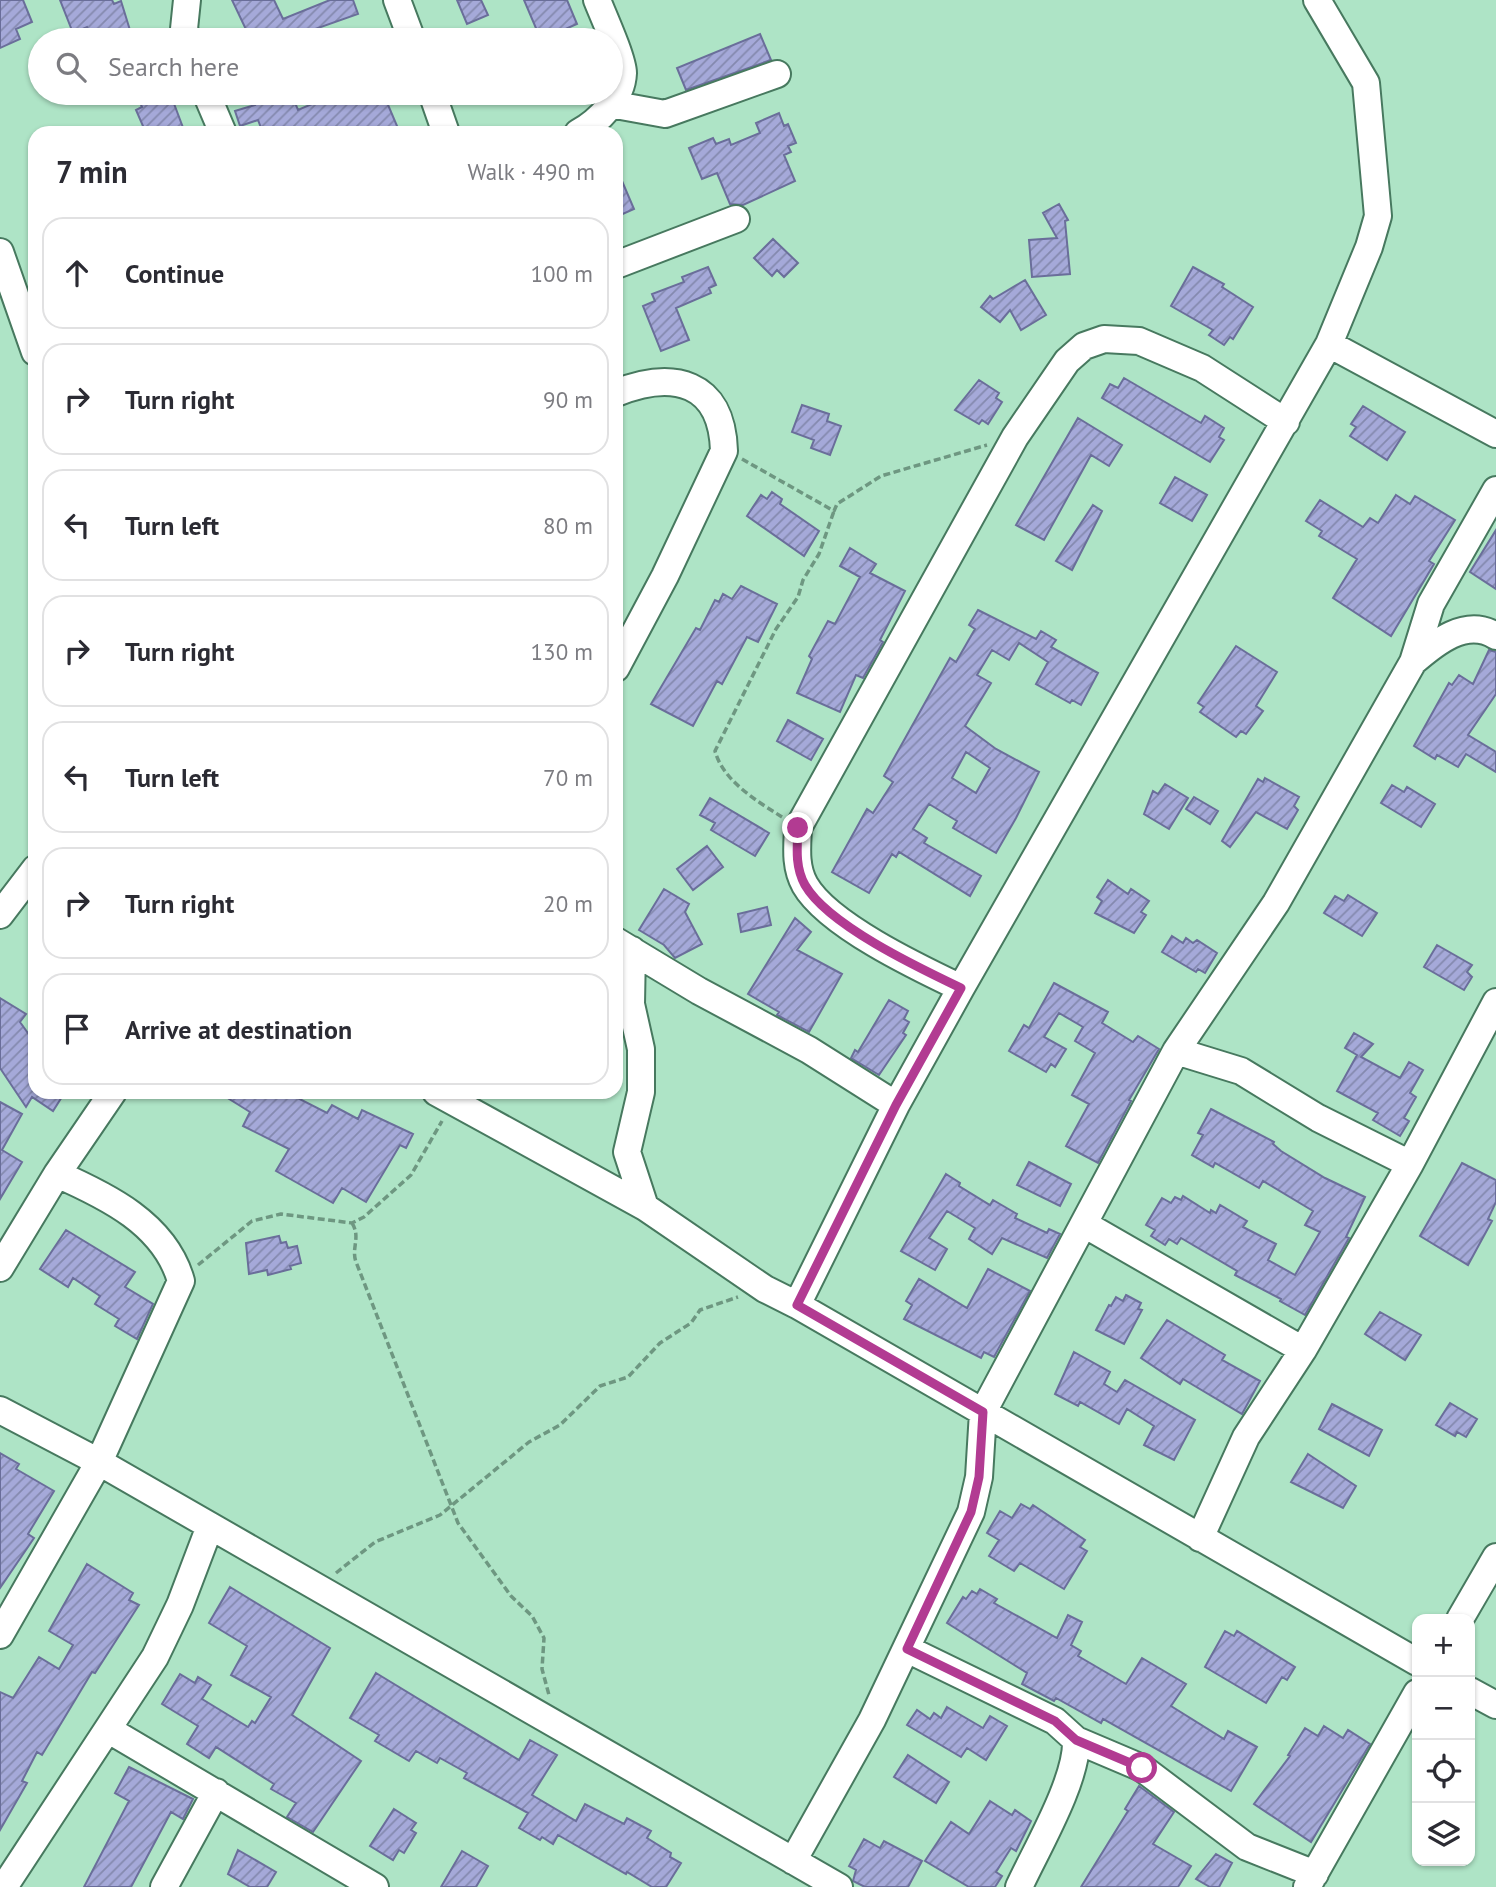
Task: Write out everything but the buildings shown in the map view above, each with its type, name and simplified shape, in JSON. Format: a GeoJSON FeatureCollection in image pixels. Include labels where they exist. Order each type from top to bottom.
{"type":"FeatureCollection","features":[{"type":"Feature","properties":{"kind":"street"},"geometry":{"type":"LineString","coordinates":[[184,28],[187,0]]}},
{"type":"Feature","properties":{"kind":"street"},"geometry":{"type":"LineString","coordinates":[[397,0],[408,28]]}},
{"type":"Feature","properties":{"kind":"street"},"geometry":{"type":"LineString","coordinates":[[597,0],[607,28]]}},
{"type":"Feature","properties":{"kind":"street"},"geometry":{"type":"LineString","coordinates":[[797,1305],[896,1105],[1329,344],[1369,247],[1378,216],[1366,83],[1317,0]]}},
{"type":"Feature","properties":{"kind":"street"},"geometry":{"type":"LineString","coordinates":[[616,105],[665,114],[777,74]]}},
{"type":"Feature","properties":{"kind":"street"},"geometry":{"type":"LineString","coordinates":[[211,105],[220,126]]}},
{"type":"Feature","properties":{"kind":"street"},"geometry":{"type":"LineString","coordinates":[[436,105],[444,126]]}},
{"type":"Feature","properties":{"kind":"street"},"geometry":{"type":"LineString","coordinates":[[588,126],[603,116],[609,105]]}},
{"type":"Feature","properties":{"kind":"street"},"geometry":{"type":"LineString","coordinates":[[623,262],[736,219]]}},
{"type":"Feature","properties":{"kind":"street"},"geometry":{"type":"LineString","coordinates":[[0,252],[28,332]]}},
{"type":"Feature","properties":{"kind":"street"},"geometry":{"type":"LineString","coordinates":[[961,988],[891,954],[837,917],[806,886],[796,860],[798,828],[1015,437],[1067,361],[1084,346],[1104,339],[1139,341],[1202,368],[1286,422]]}},
{"type":"Feature","properties":{"kind":"street"},"geometry":{"type":"LineString","coordinates":[[1329,344],[1496,434]]}},
{"type":"Feature","properties":{"kind":"street"},"geometry":{"type":"LineString","coordinates":[[623,390],[642,383],[662,381],[690,385],[714,404],[723,428],[724,451],[665,576],[623,655]]}},
{"type":"Feature","properties":{"kind":"street"},"geometry":{"type":"LineString","coordinates":[[793,1861],[872,1720],[971,1512],[979,1477],[983,1412],[1177,1051],[1276,903],[1413,662],[1431,604],[1496,490]]}},
{"type":"Feature","properties":{"kind":"street"},"geometry":{"type":"LineString","coordinates":[[1413,662],[1434,644],[1452,634],[1469,630],[1496,636]]}},
{"type":"Feature","properties":{"kind":"street"},"geometry":{"type":"LineString","coordinates":[[0,915],[28,878]]}},
{"type":"Feature","properties":{"kind":"street"},"geometry":{"type":"LineString","coordinates":[[624,945],[699,991],[809,1050],[896,1105]]}},
{"type":"Feature","properties":{"kind":"street"},"geometry":{"type":"LineString","coordinates":[[624,945],[631,1004],[641,1049],[641,1092],[627,1152],[645,1207]]}},
{"type":"Feature","properties":{"kind":"street"},"geometry":{"type":"LineString","coordinates":[[1200,1538],[1246,1437],[1303,1350],[1410,1164],[1496,1002]]}},
{"type":"Feature","properties":{"kind":"street"},"geometry":{"type":"LineString","coordinates":[[1177,1051],[1241,1072],[1318,1118],[1410,1164]]}},
{"type":"Feature","properties":{"kind":"street"},"geometry":{"type":"LineString","coordinates":[[0,1268],[57,1174],[108,1099]]}},
{"type":"Feature","properties":{"kind":"street"},"geometry":{"type":"LineString","coordinates":[[449,1099],[645,1207],[765,1289],[1412,1659]]}},
{"type":"Feature","properties":{"kind":"street"},"geometry":{"type":"LineString","coordinates":[[1,1631],[99,1462],[181,1281],[170,1251],[129,1213],[110,1198],[57,1174]]}},
{"type":"Feature","properties":{"kind":"street"},"geometry":{"type":"LineString","coordinates":[[1084,1224],[1303,1350]]}},
{"type":"Feature","properties":{"kind":"street"},"geometry":{"type":"LineString","coordinates":[[0,1410],[99,1462],[839,1887]]}},
{"type":"Feature","properties":{"kind":"street"},"geometry":{"type":"LineString","coordinates":[[4,1887],[155,1657],[180,1605],[210,1526]]}},
{"type":"Feature","properties":{"kind":"street"},"geometry":{"type":"LineString","coordinates":[[1463,1614],[1496,1557]]}},
{"type":"Feature","properties":{"kind":"street"},"geometry":{"type":"LineString","coordinates":[[907,1649],[1055,1721],[1076,1740],[1142,1768],[1247,1847],[1311,1881],[1412,1702]]}},
{"type":"Feature","properties":{"kind":"street"},"geometry":{"type":"LineString","coordinates":[[1475,1694],[1496,1705]]}},
{"type":"Feature","properties":{"kind":"street"},"geometry":{"type":"LineString","coordinates":[[109,1730],[375,1887]]}},
{"type":"Feature","properties":{"kind":"street"},"geometry":{"type":"LineString","coordinates":[[1018,1887],[1063,1793],[1077,1750],[1076,1740]]}},
{"type":"Feature","properties":{"kind":"street"},"geometry":{"type":"LineString","coordinates":[[163,1887],[216,1792]]}},
{"type":"Feature","properties":{"kind":"path"},"geometry":{"type":"LineString","coordinates":[[798,828],[747,795],[717,760],[715,751],[776,629],[798,597],[803,580],[819,554],[837,504],[881,477],[1015,437]]}},
{"type":"Feature","properties":{"kind":"path"},"geometry":{"type":"LineString","coordinates":[[724,451],[834,511]]}},
{"type":"Feature","properties":{"kind":"path"},"geometry":{"type":"LineString","coordinates":[[181,1281],[252,1221],[281,1214],[352,1223],[364,1217],[411,1175],[444,1099]]}},
{"type":"Feature","properties":{"kind":"path"},"geometry":{"type":"LineString","coordinates":[[352,1223],[356,1230],[357,1240],[353,1253],[356,1262],[458,1523],[511,1596],[532,1616],[544,1638],[542,1669],[553,1708],[549,1720]]}},
{"type":"Feature","properties":{"kind":"path"},"geometry":{"type":"LineString","coordinates":[[322,1591],[339,1570],[374,1542],[440,1516],[452,1503],[529,1442],[560,1425],[600,1386],[628,1377],[660,1343],[691,1323],[700,1310],[765,1289]]}},
{"type":"Feature","properties":{"kind":"route"},"geometry":{"type":"LineString","coordinates":[[798,828],[796,860],[806,886],[837,917],[891,954],[961,988],[896,1105],[797,1305],[983,1412],[979,1477],[971,1512],[907,1649],[1055,1721],[1076,1740],[1103,1749],[1142,1768]]}}]}
